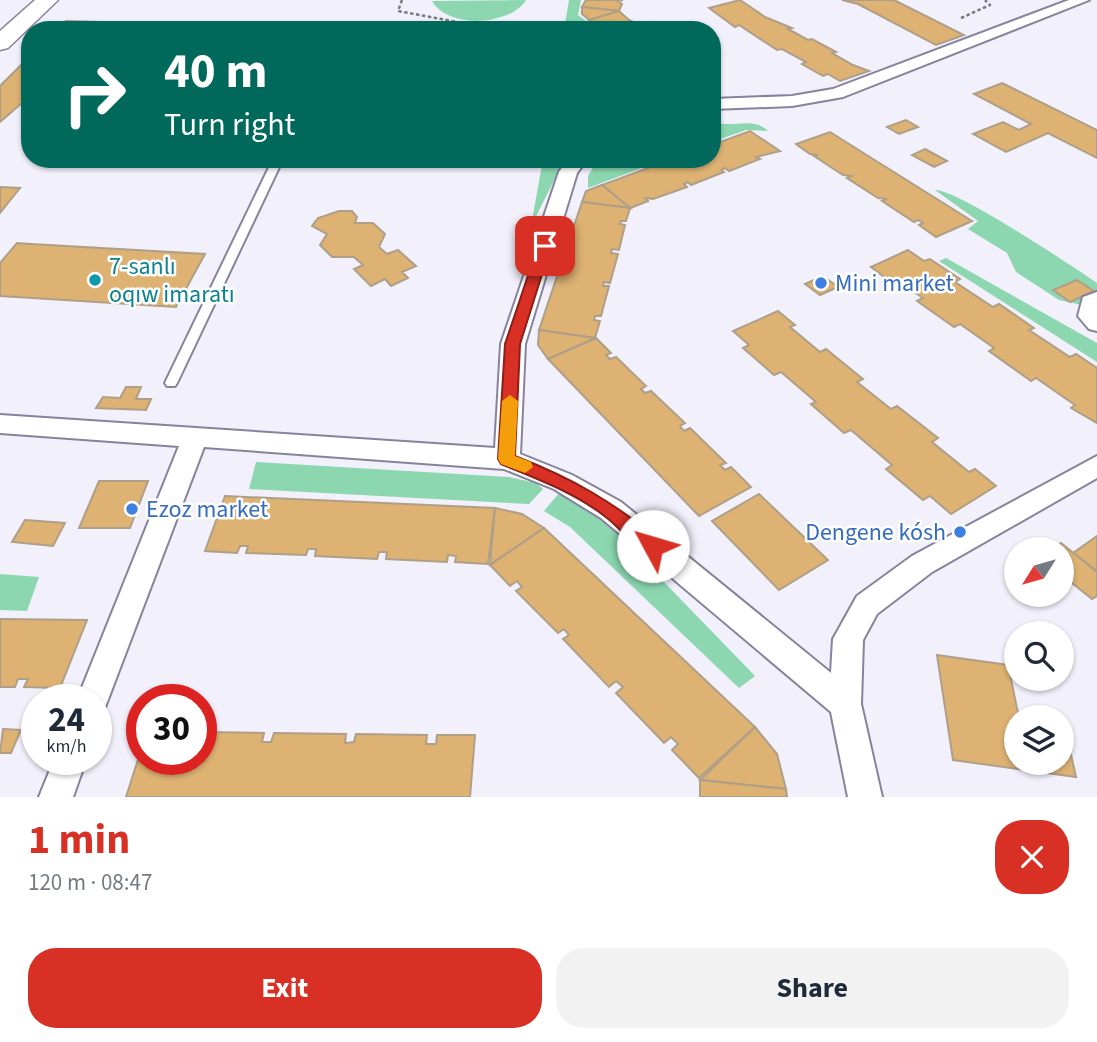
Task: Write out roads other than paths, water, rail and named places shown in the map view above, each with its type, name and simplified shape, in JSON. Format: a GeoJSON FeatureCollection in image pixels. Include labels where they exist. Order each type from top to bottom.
{"type":"FeatureCollection","features":[{"type":"Feature","properties":{"kind":"street"},"geometry":{"type":"LineString","coordinates":[[24,21],[47,0]]}},
{"type":"Feature","properties":{"kind":"street"},"geometry":{"type":"LineString","coordinates":[[721,104],[792,101],[837,93],[1082,0]]}},
{"type":"Feature","properties":{"kind":"street"},"geometry":{"type":"LineString","coordinates":[[0,43],[21,24]]}},
{"type":"Feature","properties":{"kind":"street"},"geometry":{"type":"LineString","coordinates":[[507,459],[513,344],[571,168]]}},
{"type":"Feature","properties":{"kind":"street"},"geometry":{"type":"LineString","coordinates":[[1097,299],[1091,302],[1089,316],[1097,324]]}},
{"type":"Feature","properties":{"kind":"street"},"geometry":{"type":"LineString","coordinates":[[0,424],[194,440],[507,459],[563,482],[611,510],[845,704]]}},
{"type":"Feature","properties":{"kind":"street"},"geometry":{"type":"LineString","coordinates":[[99,684],[194,440]]}},
{"type":"Feature","properties":{"kind":"street"},"geometry":{"type":"LineString","coordinates":[[865,797],[845,704],[848,639],[867,605],[922,564],[1097,466]]}},
{"type":"Feature","properties":{"kind":"street"},"geometry":{"type":"LineString","coordinates":[[56,797],[64,775]]}},
{"type":"Feature","properties":{"kind":"lane"},"geometry":{"type":"LineString","coordinates":[[171,383],[274,168]]}},
{"type":"Feature","properties":{"kind":"place","name":"7-sanlı oqıw imaratı"},"geometry":{"type":"Point","coordinates":[95,280]}},
{"type":"Feature","properties":{"kind":"place","name":"Mini market"},"geometry":{"type":"Point","coordinates":[821,283]}},
{"type":"Feature","properties":{"kind":"place","name":"Ezoz market"},"geometry":{"type":"Point","coordinates":[132,509]}},
{"type":"Feature","properties":{"kind":"place","name":"Dengene kósh"},"geometry":{"type":"Point","coordinates":[960,532]}}]}
